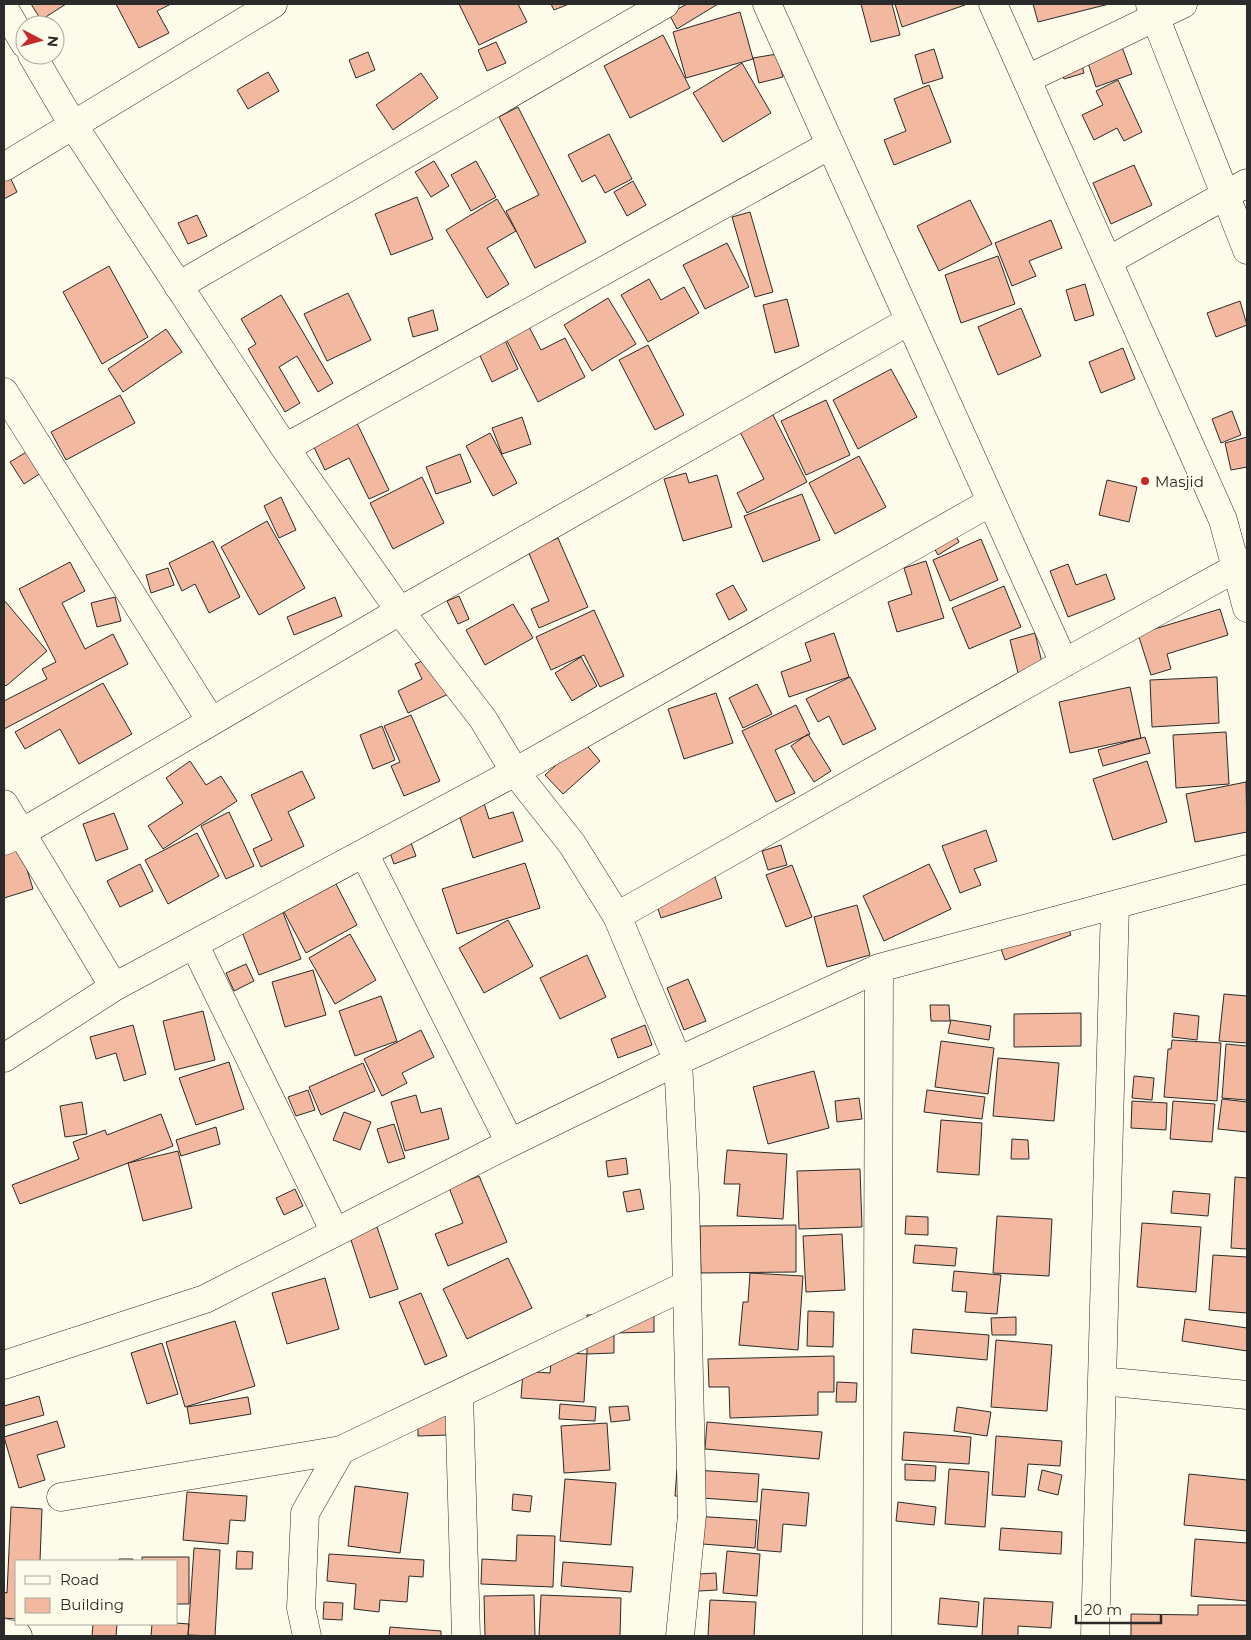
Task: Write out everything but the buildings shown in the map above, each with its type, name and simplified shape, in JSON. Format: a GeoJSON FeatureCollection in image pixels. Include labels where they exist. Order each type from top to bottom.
{"type":"FeatureCollection","features":[{"type":"Feature","properties":{"kind":"street"},"geometry":{"type":"LineString","coordinates":[[4,167],[73,125],[239,12],[273,4]]}},
{"type":"Feature","properties":{"kind":"street"},"geometry":{"type":"LineString","coordinates":[[178,286],[665,4]]}},
{"type":"Feature","properties":{"kind":"street"},"geometry":{"type":"LineString","coordinates":[[767,4],[1064,663]]}},
{"type":"Feature","properties":{"kind":"street"},"geometry":{"type":"LineString","coordinates":[[994,4],[1242,565],[1247,608]]}},
{"type":"Feature","properties":{"kind":"street"},"geometry":{"type":"LineString","coordinates":[[1027,79],[1153,11],[1183,4]]}},
{"type":"Feature","properties":{"kind":"street"},"geometry":{"type":"LineString","coordinates":[[4,8],[15,27]]}},
{"type":"Feature","properties":{"kind":"street"},"geometry":{"type":"LineString","coordinates":[[1153,11],[1237,189],[1247,250]]}},
{"type":"Feature","properties":{"kind":"street"},"geometry":{"type":"LineString","coordinates":[[38,65],[73,125],[285,448],[400,611],[483,719],[515,772],[572,844],[617,916],[678,1061],[685,1196],[692,1516],[680,1636]]}},
{"type":"Feature","properties":{"kind":"street"},"geometry":{"type":"LineString","coordinates":[[285,448],[830,145]]}},
{"type":"Feature","properties":{"kind":"street"},"geometry":{"type":"LineString","coordinates":[[1108,261],[1237,189]]}},
{"type":"Feature","properties":{"kind":"street"},"geometry":{"type":"LineString","coordinates":[[12,837],[400,611],[909,321]]}},
{"type":"Feature","properties":{"kind":"street"},"geometry":{"type":"LineString","coordinates":[[4,392],[211,721]]}},
{"type":"Feature","properties":{"kind":"street"},"geometry":{"type":"LineString","coordinates":[[4,1058],[114,987],[515,772],[991,502]]}},
{"type":"Feature","properties":{"kind":"street"},"geometry":{"type":"LineString","coordinates":[[617,916],[1064,663],[1242,565]]}},
{"type":"Feature","properties":{"kind":"street"},"geometry":{"type":"LineString","coordinates":[[4,804],[12,837],[114,987]]}},
{"type":"Feature","properties":{"kind":"street"},"geometry":{"type":"LineString","coordinates":[[364,853],[510,1143]]}},
{"type":"Feature","properties":{"kind":"street"},"geometry":{"type":"LineString","coordinates":[[4,1365],[205,1299],[510,1143],[678,1061],[879,968],[1247,869]]}},
{"type":"Feature","properties":{"kind":"street"},"geometry":{"type":"LineString","coordinates":[[1095,1636],[1115,905]]}},
{"type":"Feature","properties":{"kind":"street"},"geometry":{"type":"LineString","coordinates":[[194,944],[335,1232]]}},
{"type":"Feature","properties":{"kind":"street"},"geometry":{"type":"LineString","coordinates":[[877,1636],[879,968]]}},
{"type":"Feature","properties":{"kind":"street"},"geometry":{"type":"LineString","coordinates":[[61,1497],[341,1450],[687,1285]]}},
{"type":"Feature","properties":{"kind":"street"},"geometry":{"type":"LineString","coordinates":[[1102,1381],[1247,1395]]}},
{"type":"Feature","properties":{"kind":"street"},"geometry":{"type":"LineString","coordinates":[[459,1394],[466,1636]]}},
{"type":"Feature","properties":{"kind":"street"},"geometry":{"type":"LineString","coordinates":[[307,1636],[301,1608],[305,1514],[341,1450]]}},
{"type":"Feature","properties":{"kind":"street"},"geometry":{"type":"LineString","coordinates":[[4,1632],[18,1636]]}},
{"type":"Feature","properties":{"kind":"place","name":"Masjid"},"geometry":{"type":"Point","coordinates":[1145,481]}}]}
